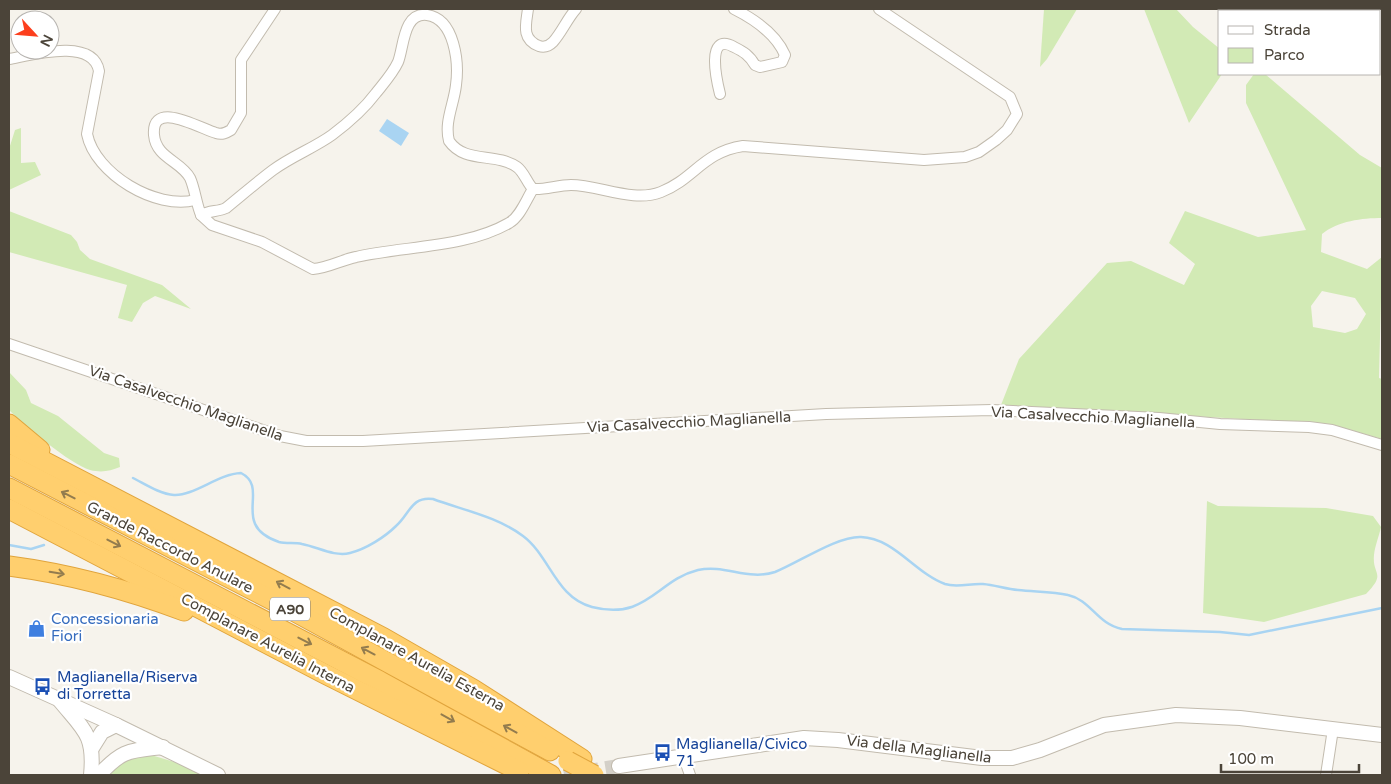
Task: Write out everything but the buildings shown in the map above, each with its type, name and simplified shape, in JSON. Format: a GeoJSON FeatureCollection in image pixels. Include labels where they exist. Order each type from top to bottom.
{"type":"FeatureCollection","features":[{"type":"Feature","properties":{"kind":"highway"},"geometry":{"type":"LineString","coordinates":[[9,424],[48,455],[198,534],[226,555]]}},
{"type":"Feature","properties":{"kind":"highway","name":"Complanare Aurelia Esterna"},"geometry":{"type":"LineString","coordinates":[[9,443],[226,555],[458,680],[575,760],[612,771]]}},
{"type":"Feature","properties":{"kind":"highway","name":"Grande Raccordo Anulare"},"geometry":{"type":"LineString","coordinates":[[9,464],[575,760],[594,775]]}},
{"type":"Feature","properties":{"kind":"highway","name":"Grande Raccordo Anulare"},"geometry":{"type":"LineString","coordinates":[[9,488],[371,676],[533,772]]}},
{"type":"Feature","properties":{"kind":"highway","name":"Complanare Aurelia Interna"},"geometry":{"type":"LineString","coordinates":[[9,509],[325,674],[533,772]]}},
{"type":"Feature","properties":{"kind":"highway"},"geometry":{"type":"LineString","coordinates":[[9,566],[76,576],[135,592],[192,614],[279,657],[325,674]]}},
{"type":"Feature","properties":{"kind":"street"},"geometry":{"type":"LineString","coordinates":[[275,9],[241,60],[240,113],[231,130],[217,134],[194,123],[167,117],[162,118],[156,126],[154,136],[158,146],[168,160],[189,177],[201,215],[212,225],[262,242],[313,269],[321,269],[355,257],[459,240],[497,229],[511,222],[517,216],[533,189]]}},
{"type":"Feature","properties":{"kind":"street"},"geometry":{"type":"LineString","coordinates":[[528,9],[526,37],[529,41],[543,47],[549,46],[554,41],[576,9]]}},
{"type":"Feature","properties":{"kind":"street"},"geometry":{"type":"LineString","coordinates":[[720,94],[714,69],[719,47],[724,44],[731,45],[748,54],[755,65],[760,67],[782,62],[785,55],[774,38],[750,17],[734,9]]}},
{"type":"Feature","properties":{"kind":"street"},"geometry":{"type":"LineString","coordinates":[[533,189],[572,185],[636,195],[659,193],[669,189],[716,153],[728,148],[743,146],[924,160],[965,157],[979,152],[996,140],[1013,123],[1017,114],[1010,97],[879,9]]}},
{"type":"Feature","properties":{"kind":"street"},"geometry":{"type":"LineString","coordinates":[[201,215],[210,210],[218,211],[226,208],[274,169],[332,136],[356,114],[389,76],[398,61],[408,26],[414,18],[421,15],[436,18],[443,24],[454,46],[456,84],[448,120],[449,141],[461,153],[498,160],[517,167],[533,189]]}},
{"type":"Feature","properties":{"kind":"street"},"geometry":{"type":"LineString","coordinates":[[9,59],[58,50],[72,51],[93,58],[97,62],[98,70],[87,134],[97,160],[133,187],[149,196],[173,203],[195,200]]}},
{"type":"Feature","properties":{"kind":"street","name":"Via Casalvecchio Maglianella"},"geometry":{"type":"LineString","coordinates":[[9,344],[227,420],[280,436],[306,441],[363,440],[836,414],[1018,410],[1159,418],[1220,424],[1309,427],[1344,433],[1382,445]]}},
{"type":"Feature","properties":{"kind":"street"},"geometry":{"type":"LineString","coordinates":[[9,677],[163,747],[218,775]]}},
{"type":"Feature","properties":{"kind":"street"},"geometry":{"type":"LineString","coordinates":[[58,699],[86,732],[92,748],[91,775]]}},
{"type":"Feature","properties":{"kind":"street","name":"Via della Maglianella"},"geometry":{"type":"LineString","coordinates":[[612,771],[683,755],[777,741],[818,738],[982,758],[1012,758],[1048,747],[1104,725],[1150,717],[1176,715],[1240,718],[1382,735]]}},
{"type":"Feature","properties":{"kind":"street"},"geometry":{"type":"LineString","coordinates":[[92,748],[102,732],[116,725]]}},
{"type":"Feature","properties":{"kind":"street"},"geometry":{"type":"LineString","coordinates":[[114,759],[120,739],[116,725]]}},
{"type":"Feature","properties":{"kind":"street"},"geometry":{"type":"LineString","coordinates":[[1326,775],[1333,729]]}},
{"type":"Feature","properties":{"kind":"street"},"geometry":{"type":"LineString","coordinates":[[99,775],[114,759],[127,751],[163,747]]}},
{"type":"Feature","properties":{"kind":"street"},"geometry":{"type":"LineString","coordinates":[[683,755],[690,775]]}},
{"type":"Feature","properties":{"kind":"green space"},"geometry":{"type":"Polygon","coordinates":[[[1044,9],[1077,9],[1047,59],[1040,67],[1044,9]]]}},
{"type":"Feature","properties":{"kind":"green space"},"geometry":{"type":"Polygon","coordinates":[[[1144,9],[1176,9],[1193,27],[1218,47],[1218,75],[1221,75],[1189,123],[1144,9]]]}},
{"type":"Feature","properties":{"kind":"green space"},"geometry":{"type":"Polygon","coordinates":[[[1253,75],[1266,75],[1360,155],[1382,168],[1382,218],[1350,221],[1335,226],[1322,234],[1321,252],[1367,269],[1382,257],[1379,378],[1382,379],[1382,439],[1330,424],[1001,405],[1019,359],[1107,263],[1131,261],[1184,285],[1195,264],[1169,243],[1185,211],[1258,237],[1306,230],[1246,103],[1246,85],[1253,75]],[[1322,291],[1311,306],[1313,327],[1345,333],[1357,329],[1366,314],[1355,298],[1322,291]]]}},
{"type":"Feature","properties":{"kind":"green space"},"geometry":{"type":"Polygon","coordinates":[[[21,128],[21,163],[35,162],[41,175],[9,190],[9,149],[15,130],[21,128]]]}},
{"type":"Feature","properties":{"kind":"green space"},"geometry":{"type":"Polygon","coordinates":[[[9,211],[71,235],[77,242],[80,250],[90,259],[162,285],[191,309],[155,296],[143,303],[132,322],[118,318],[127,285],[9,252],[9,211]]]}},
{"type":"Feature","properties":{"kind":"green space"},"geometry":{"type":"Polygon","coordinates":[[[9,372],[26,390],[31,403],[58,416],[104,453],[119,458],[120,467],[102,471],[90,470],[48,444],[9,410],[9,372]]]}},
{"type":"Feature","properties":{"kind":"green space"},"geometry":{"type":"Polygon","coordinates":[[[1207,501],[1218,506],[1326,508],[1373,516],[1381,527],[1374,555],[1377,574],[1376,582],[1366,594],[1264,622],[1203,613],[1207,501]]]}},
{"type":"Feature","properties":{"kind":"green space"},"geometry":{"type":"Polygon","coordinates":[[[151,755],[188,766],[206,775],[104,775],[120,760],[151,755]]]}},
{"type":"Feature","properties":{"kind":"water"},"geometry":{"type":"Polygon","coordinates":[[[387,119],[409,133],[401,146],[379,131],[387,119]]]}},
{"type":"Feature","properties":{"kind":"waterway"},"geometry":{"type":"LineString","coordinates":[[133,478],[158,491],[174,495],[190,492],[232,474],[241,473],[249,480],[253,488],[253,517],[256,526],[264,535],[279,542],[299,543],[338,554],[350,553],[375,542],[396,526],[415,503],[420,500],[433,499],[480,514],[513,529],[532,544],[561,586],[570,595],[592,607],[611,610],[626,609],[639,604],[684,575],[698,570],[718,569],[755,575],[775,572],[829,545],[861,537],[884,543],[934,579],[945,584],[954,586],[983,584],[1068,595],[1083,602],[1106,622],[1122,629],[1220,632],[1249,635],[1382,608]]}},
{"type":"Feature","properties":{"kind":"waterway"},"geometry":{"type":"LineString","coordinates":[[9,545],[31,549],[44,545]]}},
{"type":"Feature","properties":{"kind":"tunnel"},"geometry":{"type":"LineString","coordinates":[[564,775],[619,766]]}},
{"type":"Feature","properties":{"kind":"place","name":"Concessionaria Fiori"},"geometry":{"type":"Point","coordinates":[37,628]}},
{"type":"Feature","properties":{"kind":"place","name":"Maglianella/Riserva di Torretta"},"geometry":{"type":"Point","coordinates":[43,686]}},
{"type":"Feature","properties":{"kind":"place","name":"Maglianella/Civico 71"},"geometry":{"type":"Point","coordinates":[662,753]}}]}
